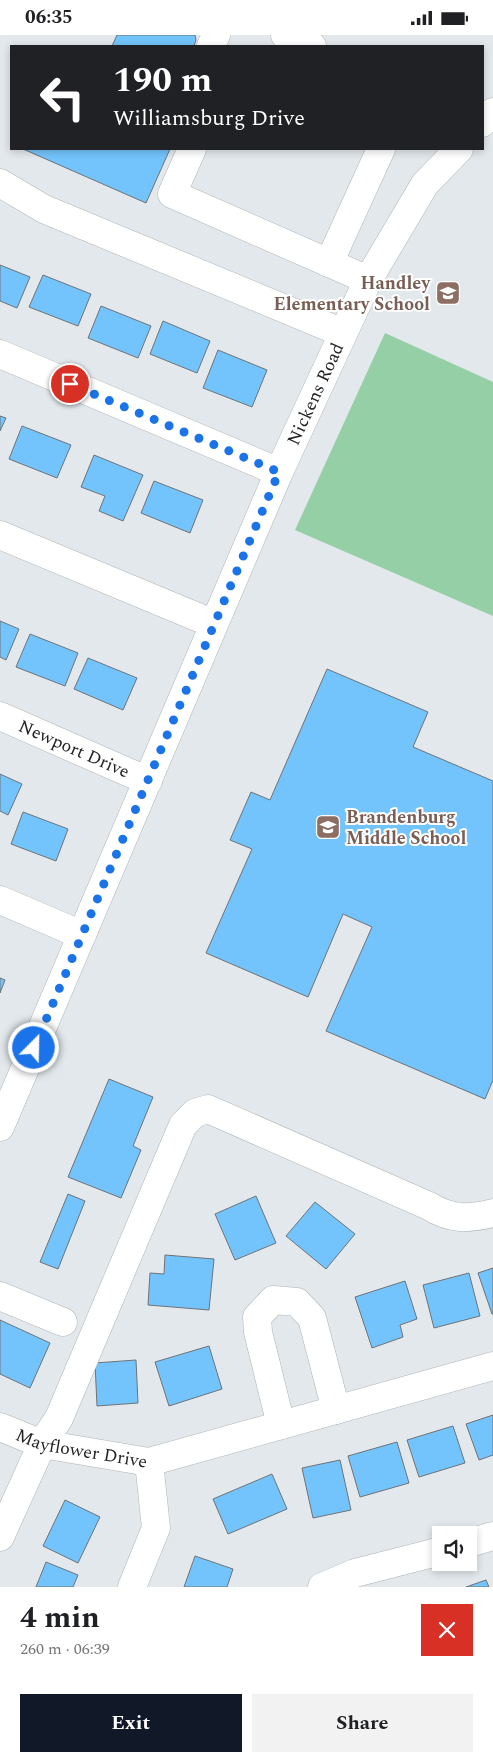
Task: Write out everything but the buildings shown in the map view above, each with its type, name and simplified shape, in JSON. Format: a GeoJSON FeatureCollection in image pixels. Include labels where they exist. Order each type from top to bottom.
{"type":"FeatureCollection","features":[{"type":"Feature","properties":{"kind":"street"},"geometry":{"type":"LineString","coordinates":[[286,35],[310,45]]}},
{"type":"Feature","properties":{"kind":"street"},"geometry":{"type":"LineString","coordinates":[[484,121],[493,112]]}},
{"type":"Feature","properties":{"kind":"street"},"geometry":{"type":"LineString","coordinates":[[192,150],[172,195],[368,280]]}},
{"type":"Feature","properties":{"kind":"street"},"geometry":{"type":"LineString","coordinates":[[329,263],[381,150]]}},
{"type":"Feature","properties":{"kind":"street","name":"Nickens Road"},"geometry":{"type":"LineString","coordinates":[[0,1127],[10,1076],[82,935],[279,472],[343,333],[368,280],[425,184],[458,150]]}},
{"type":"Feature","properties":{"kind":"street"},"geometry":{"type":"LineString","coordinates":[[0,183],[44,209],[343,333]]}},
{"type":"Feature","properties":{"kind":"street"},"geometry":{"type":"LineString","coordinates":[[0,355],[279,472]]}},
{"type":"Feature","properties":{"kind":"street"},"geometry":{"type":"LineString","coordinates":[[0,535],[214,624]]}},
{"type":"Feature","properties":{"kind":"street","name":"Newport Drive"},"geometry":{"type":"LineString","coordinates":[[0,716],[148,781]]}},
{"type":"Feature","properties":{"kind":"street"},"geometry":{"type":"LineString","coordinates":[[0,900],[82,935]]}},
{"type":"Feature","properties":{"kind":"street"},"geometry":{"type":"LineString","coordinates":[[0,1537],[42,1444],[59,1418],[183,1125],[195,1113],[208,1109],[429,1206],[446,1216],[475,1217],[493,1213]]}},
{"type":"Feature","properties":{"kind":"street"},"geometry":{"type":"LineString","coordinates":[[0,1296],[63,1322]]}},
{"type":"Feature","properties":{"kind":"street"},"geometry":{"type":"LineString","coordinates":[[281,1425],[258,1332],[257,1317],[273,1300],[297,1302],[312,1318],[336,1410]]}},
{"type":"Feature","properties":{"kind":"street","name":"Mayflower Drive"},"geometry":{"type":"LineString","coordinates":[[0,1427],[42,1444],[149,1462],[493,1366]]}},
{"type":"Feature","properties":{"kind":"street"},"geometry":{"type":"LineString","coordinates":[[132,1587],[156,1528],[149,1462]]}},
{"type":"Feature","properties":{"kind":"street"},"geometry":{"type":"LineString","coordinates":[[477,1541],[493,1536]]}},
{"type":"Feature","properties":{"kind":"street"},"geometry":{"type":"LineString","coordinates":[[322,1587],[355,1573],[432,1553]]}},
{"type":"Feature","properties":{"kind":"green space"},"geometry":{"type":"Polygon","coordinates":[[[385,333],[493,382],[493,616],[295,530],[385,333]]]}},
{"type":"Feature","properties":{"kind":"place","name":"Handley Elementary School"},"geometry":{"type":"Point","coordinates":[448,293]}},
{"type":"Feature","properties":{"kind":"place","name":"Brandenburg Middle School"},"geometry":{"type":"Point","coordinates":[328,827]}},
{"type":"Feature","properties":{"kind":"route"},"geometry":{"type":"LineString","coordinates":[[34,1048],[279,472],[70,384]]}}]}
